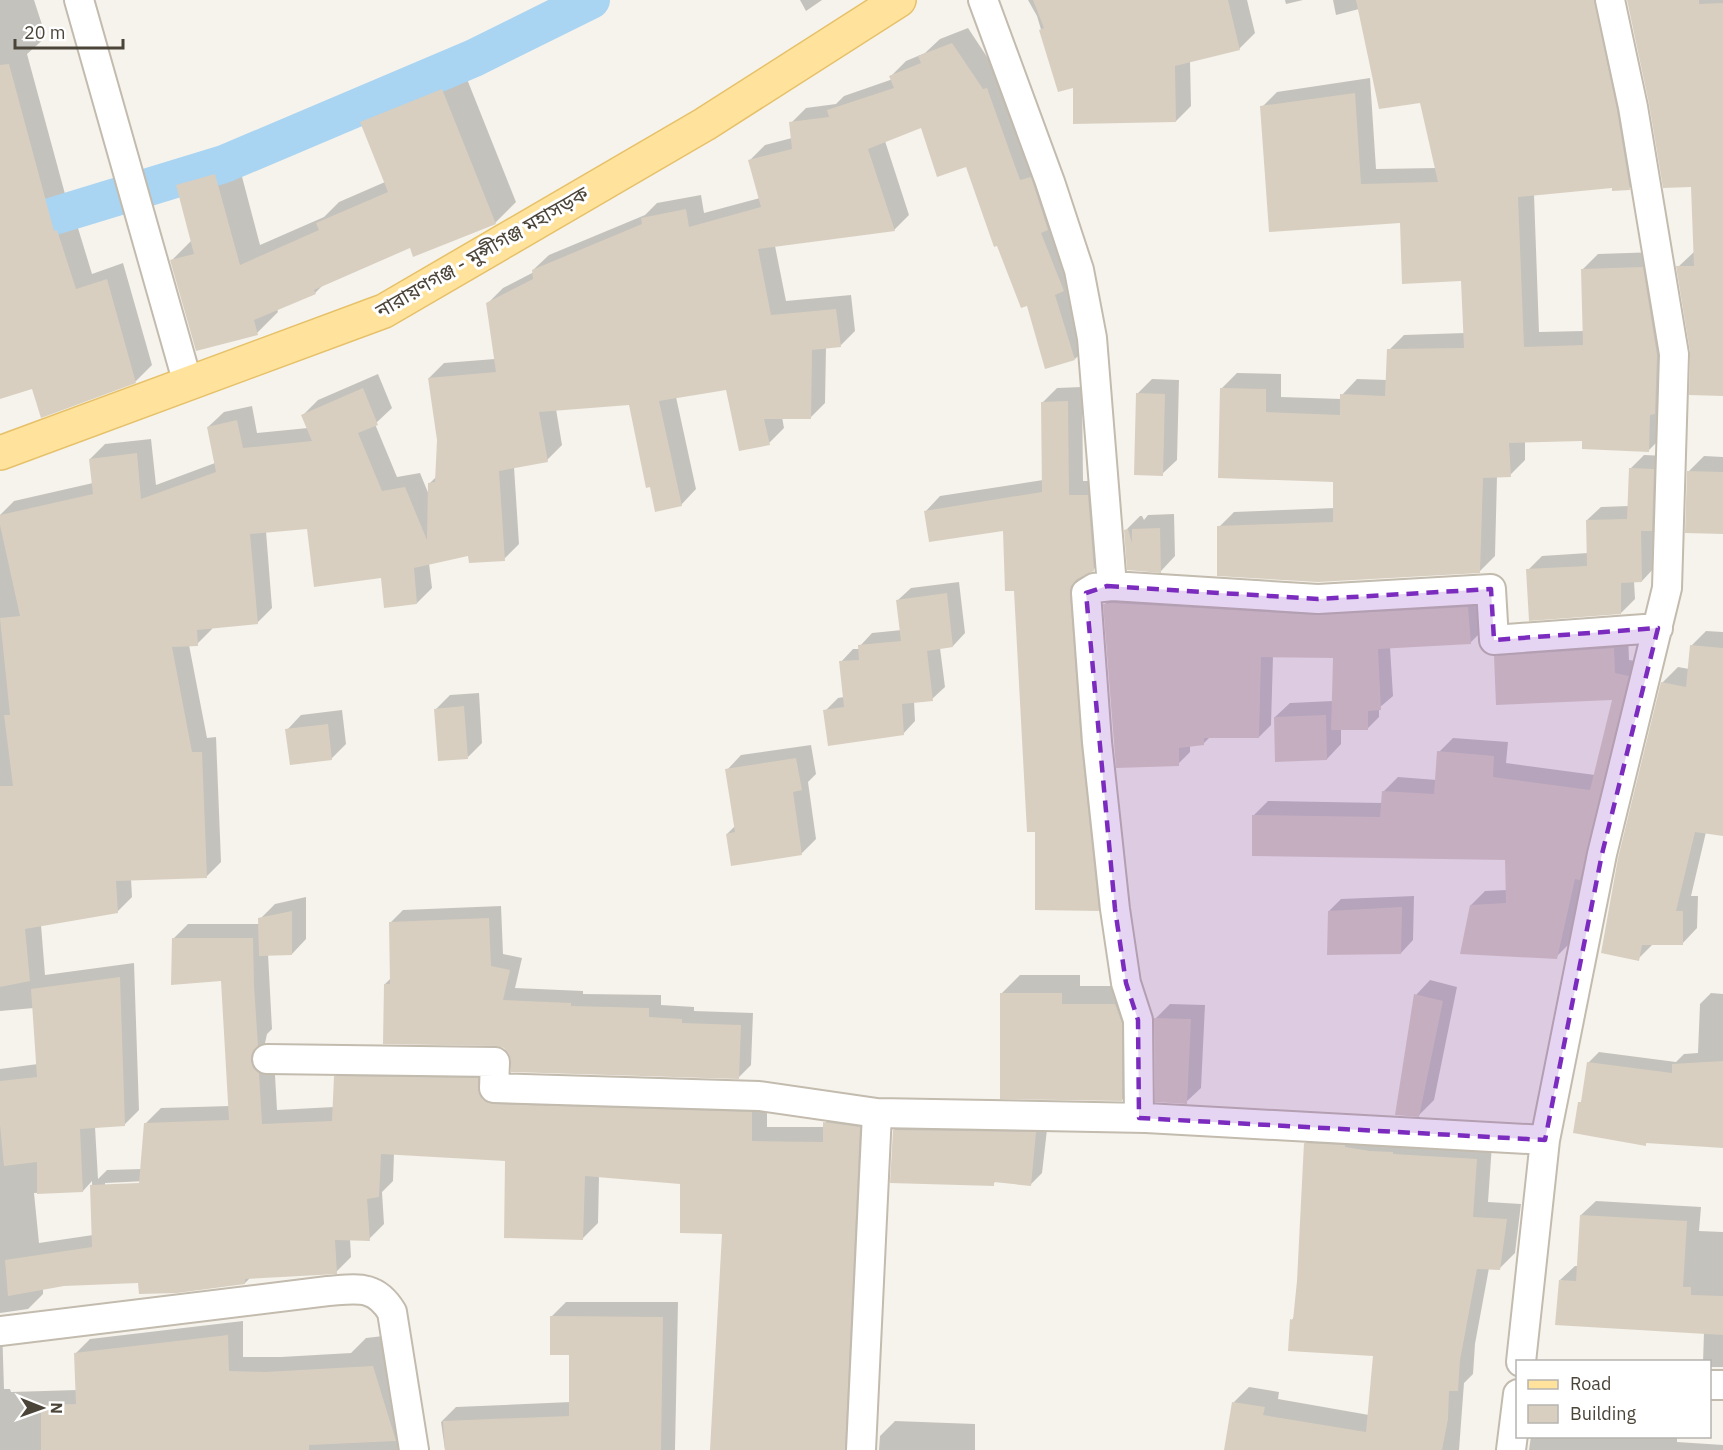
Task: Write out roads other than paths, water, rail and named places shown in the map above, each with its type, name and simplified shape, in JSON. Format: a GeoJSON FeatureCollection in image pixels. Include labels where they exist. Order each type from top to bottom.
{"type":"FeatureCollection","features":[{"type":"Feature","properties":{"kind":"main road","name":"নারায়ণগঞ্জ - মুন্সীগঞ্জ মহাসড়ক"},"geometry":{"type":"LineString","coordinates":[[0,453],[384,311],[705,124],[898,0]]}},
{"type":"Feature","properties":{"kind":"street"},"geometry":{"type":"LineString","coordinates":[[79,0],[188,384]]}},
{"type":"Feature","properties":{"kind":"street"},"geometry":{"type":"LineString","coordinates":[[983,0],[1050,182],[1079,270],[1092,338],[1112,586]]}},
{"type":"Feature","properties":{"kind":"street"},"geometry":{"type":"LineString","coordinates":[[1521,1360],[1545,1140],[1602,854],[1667,588],[1674,354],[1633,107],[1610,0]]}},
{"type":"Feature","properties":{"kind":"street"},"geometry":{"type":"LineString","coordinates":[[1139,1118],[1138,1020],[1126,983],[1115,909],[1097,742],[1086,593],[1094,588],[1112,586],[1318,599],[1491,589],[1494,640],[1658,628]]}},
{"type":"Feature","properties":{"kind":"street"},"geometry":{"type":"LineString","coordinates":[[267,1059],[495,1062],[494,1088],[759,1096],[877,1113],[1139,1118],[1545,1140]]}},
{"type":"Feature","properties":{"kind":"street"},"geometry":{"type":"LineString","coordinates":[[861,1450],[877,1113]]}},
{"type":"Feature","properties":{"kind":"street"},"geometry":{"type":"LineString","coordinates":[[0,1331],[328,1291],[354,1289],[373,1291],[384,1300],[392,1312],[414,1450]]}},
{"type":"Feature","properties":{"kind":"street"},"geometry":{"type":"LineString","coordinates":[[1511,1450],[1516,1410]]}},
{"type":"Feature","properties":{"kind":"waterway"},"geometry":{"type":"LineString","coordinates":[[0,179],[31,223],[224,164],[474,58],[591,0]]}}]}
